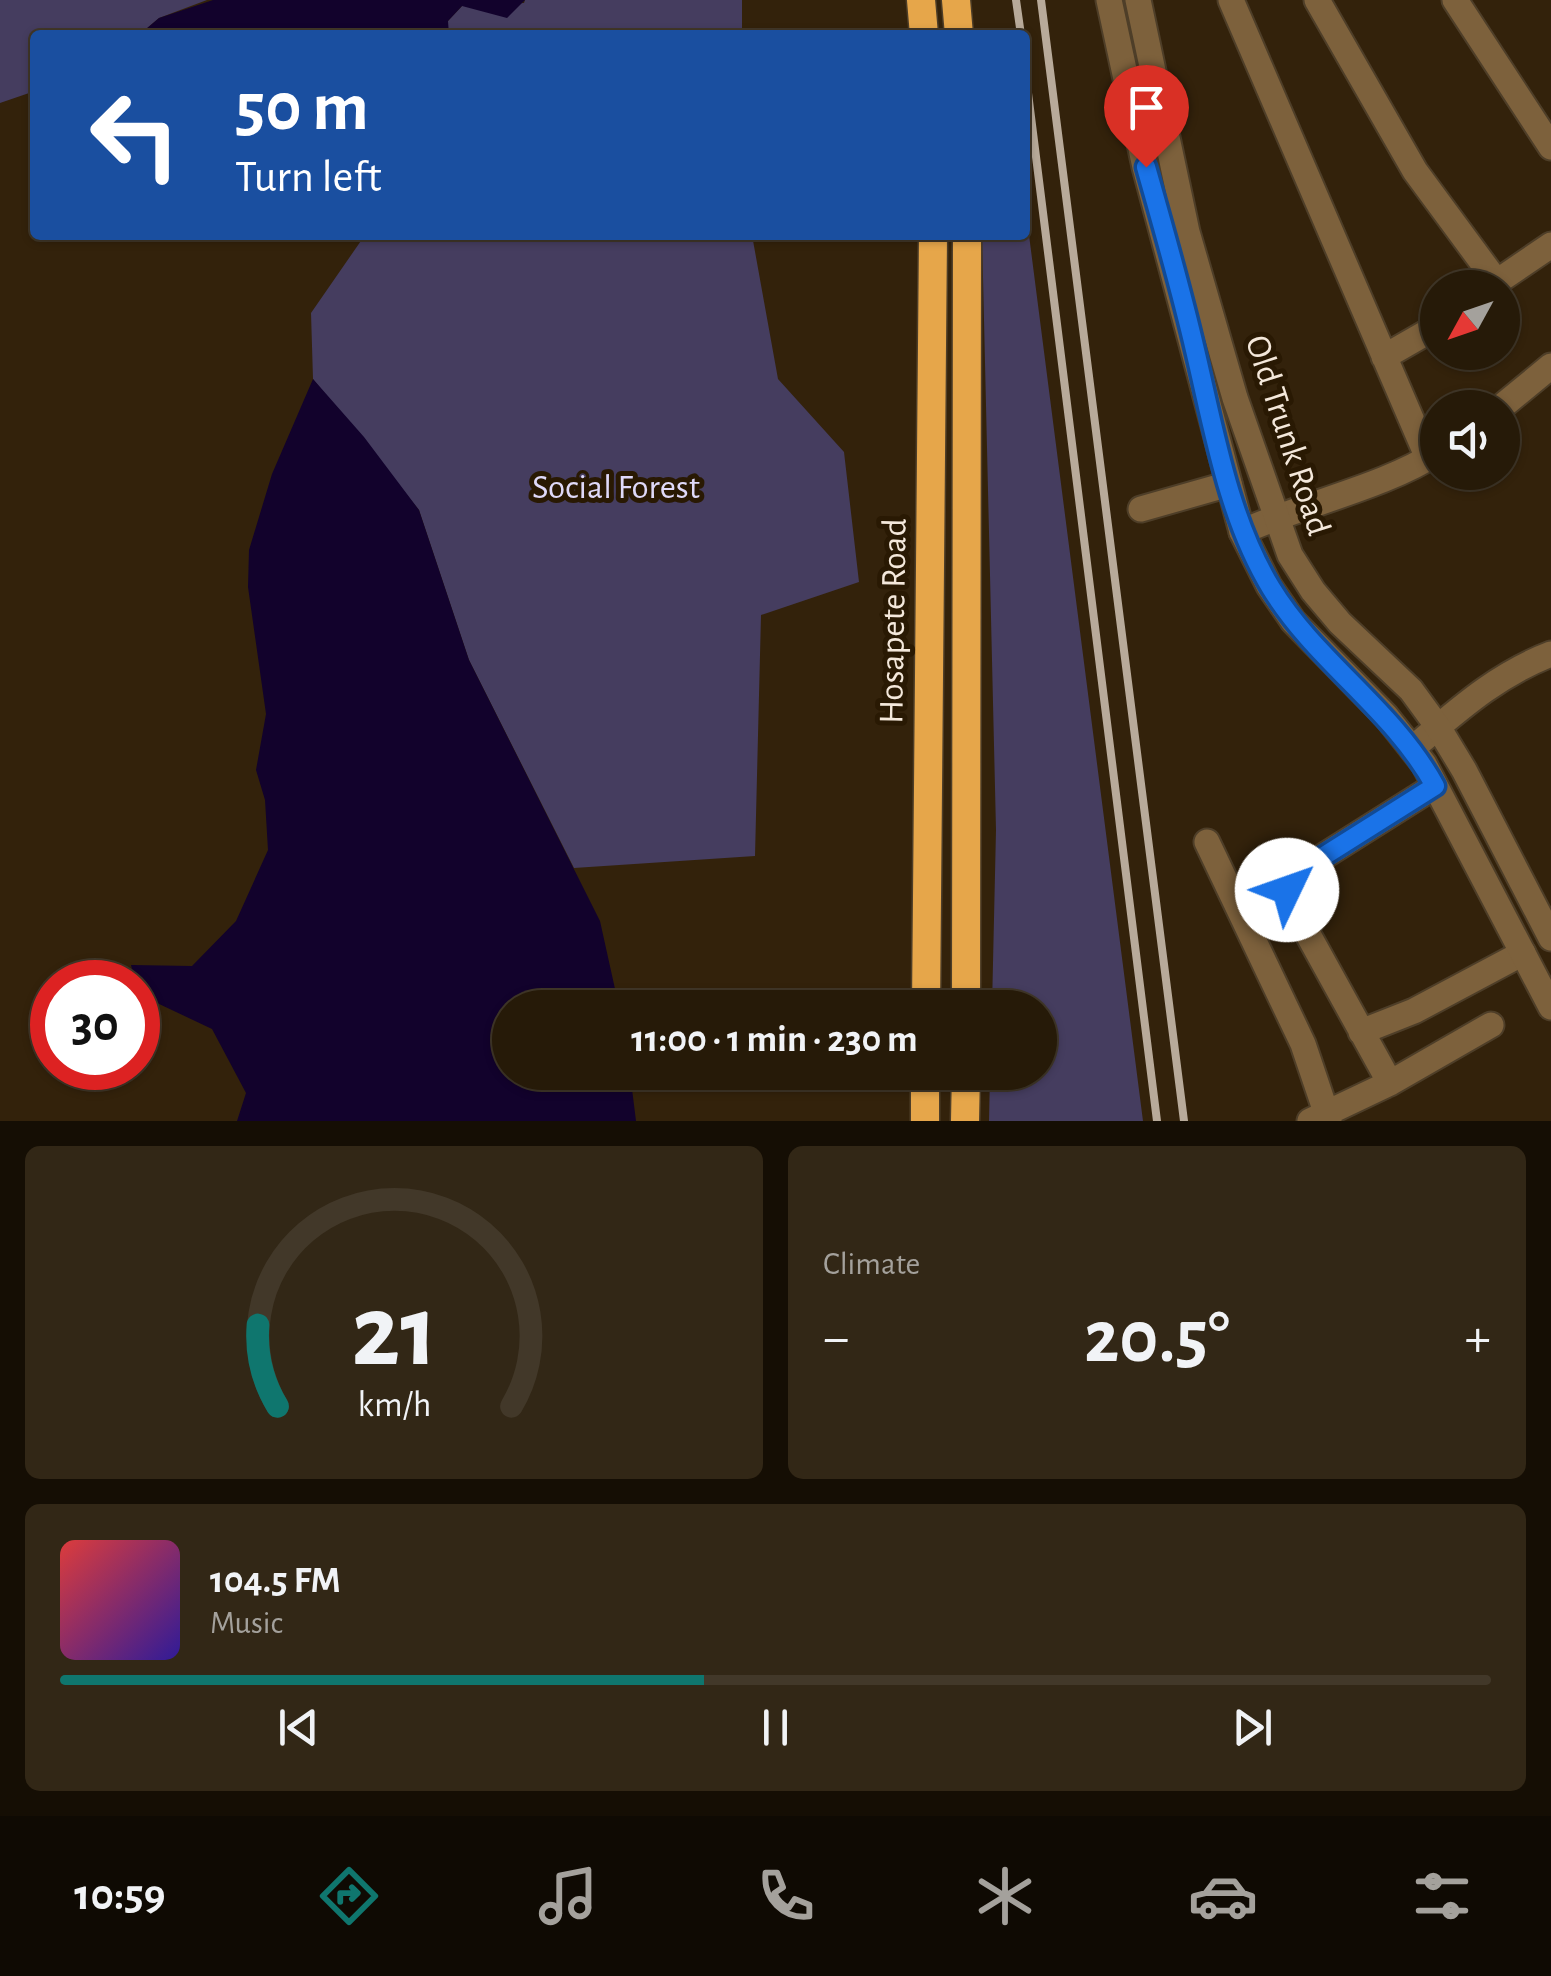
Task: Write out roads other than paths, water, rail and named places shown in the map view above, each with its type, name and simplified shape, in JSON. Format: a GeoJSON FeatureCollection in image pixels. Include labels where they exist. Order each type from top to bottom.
{"type":"FeatureCollection","features":[{"type":"Feature","properties":{"kind":"highway"},"geometry":{"type":"LineString","coordinates":[[921,0],[924,30]]}},
{"type":"Feature","properties":{"kind":"highway"},"geometry":{"type":"LineString","coordinates":[[956,0],[959,30]]}},
{"type":"Feature","properties":{"kind":"highway","name":"Hosapete Road"},"geometry":{"type":"LineString","coordinates":[[926,990],[933,240]]}},
{"type":"Feature","properties":{"kind":"highway"},"geometry":{"type":"LineString","coordinates":[[966,990],[967,240]]}},
{"type":"Feature","properties":{"kind":"highway"},"geometry":{"type":"LineString","coordinates":[[925,1121],[926,1090]]}},
{"type":"Feature","properties":{"kind":"highway"},"geometry":{"type":"LineString","coordinates":[[965,1121],[966,1090]]}},
{"type":"Feature","properties":{"kind":"street","name":"Old Trunk Road"},"geometry":{"type":"LineString","coordinates":[[1109,0],[1146,167],[1242,532],[1270,586],[1305,634],[1412,748],[1551,1006]]}},
{"type":"Feature","properties":{"kind":"street","name":"Old Trunk Road"},"geometry":{"type":"LineString","coordinates":[[1138,0],[1187,232],[1234,398],[1290,555],[1340,623],[1411,690],[1438,727],[1543,903],[1551,938]]}},
{"type":"Feature","properties":{"kind":"street"},"geometry":{"type":"LineString","coordinates":[[1231,0],[1384,357],[1420,429]]}},
{"type":"Feature","properties":{"kind":"street"},"geometry":{"type":"LineString","coordinates":[[1316,0],[1415,171],[1482,270]]}},
{"type":"Feature","properties":{"kind":"street"},"geometry":{"type":"LineString","coordinates":[[1455,0],[1551,148]]}},
{"type":"Feature","properties":{"kind":"street"},"geometry":{"type":"LineString","coordinates":[[1513,270],[1551,245]]}},
{"type":"Feature","properties":{"kind":"street"},"geometry":{"type":"LineString","coordinates":[[1384,357],[1420,336]]}},
{"type":"Feature","properties":{"kind":"street"},"geometry":{"type":"LineString","coordinates":[[1520,396],[1546,380]]}},
{"type":"Feature","properties":{"kind":"street"},"geometry":{"type":"LineString","coordinates":[[1242,532],[1420,460]]}},
{"type":"Feature","properties":{"kind":"street"},"geometry":{"type":"LineString","coordinates":[[1141,509],[1228,484]]}},
{"type":"Feature","properties":{"kind":"street"},"geometry":{"type":"LineString","coordinates":[[1412,748],[1481,690],[1551,654]]}},
{"type":"Feature","properties":{"kind":"street"},"geometry":{"type":"LineString","coordinates":[[1390,1082],[1288,898],[1289,881],[1435,786]]}},
{"type":"Feature","properties":{"kind":"street"},"geometry":{"type":"LineString","coordinates":[[1207,842],[1303,1044],[1322,1119],[1492,1025]]}},
{"type":"Feature","properties":{"kind":"street"},"geometry":{"type":"LineString","coordinates":[[1361,1032],[1414,1011],[1523,953]]}},
{"type":"Feature","properties":{"kind":"railway"},"geometry":{"type":"LineString","coordinates":[[1016,0],[1020,30]]}},
{"type":"Feature","properties":{"kind":"railway"},"geometry":{"type":"LineString","coordinates":[[1041,0],[1184,1121]]}},
{"type":"Feature","properties":{"kind":"railway"},"geometry":{"type":"LineString","coordinates":[[1030,109],[1157,1121]]}},
{"type":"Feature","properties":{"kind":"park label","name":"Social Forest"},"geometry":{"type":"Point","coordinates":[616,486]}}]}
